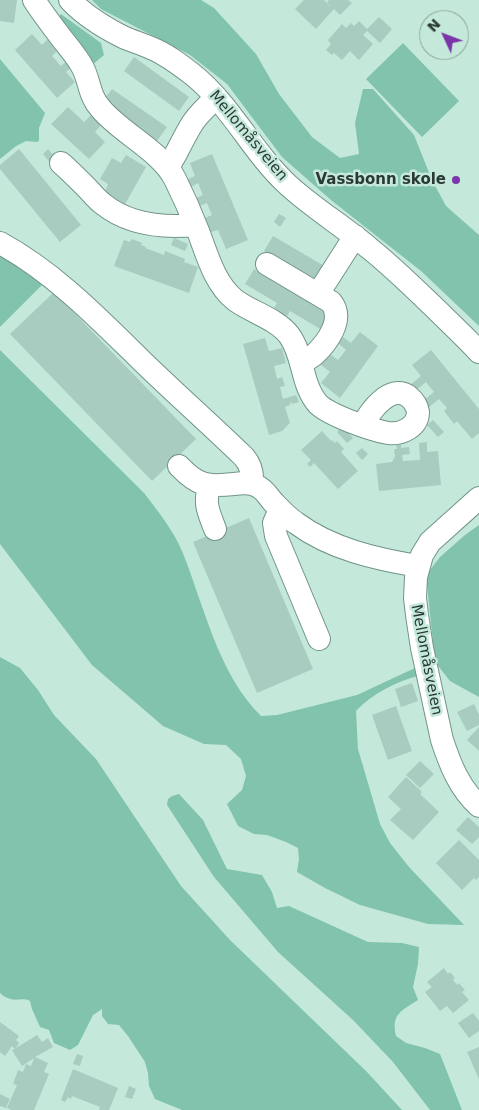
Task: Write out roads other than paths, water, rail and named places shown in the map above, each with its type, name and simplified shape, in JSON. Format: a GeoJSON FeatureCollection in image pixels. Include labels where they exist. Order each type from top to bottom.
{"type":"FeatureCollection","features":[{"type":"Feature","properties":{"kind":"street"},"geometry":{"type":"LineString","coordinates":[[34,0],[77,58],[85,73],[92,95],[100,108],[168,167],[222,286],[234,299],[284,329],[293,341],[309,390],[319,404],[333,414],[363,425]]}},
{"type":"Feature","properties":{"kind":"street","name":"Mellomåsveien"},"geometry":{"type":"LineString","coordinates":[[70,0],[82,12],[107,29],[150,47],[171,59],[203,83],[287,184],[300,196],[355,236],[406,280],[479,352]]}},
{"type":"Feature","properties":{"kind":"street"},"geometry":{"type":"LineString","coordinates":[[168,167],[193,122],[216,97]]}},
{"type":"Feature","properties":{"kind":"street"},"geometry":{"type":"LineString","coordinates":[[61,162],[100,202],[114,212],[138,222],[154,225],[181,226],[195,224]]}},
{"type":"Feature","properties":{"kind":"street"},"geometry":{"type":"LineString","coordinates":[[318,294],[355,236]]}},
{"type":"Feature","properties":{"kind":"street"},"geometry":{"type":"LineString","coordinates":[[0,243],[42,270],[82,303],[189,407],[244,457],[252,470],[252,484]]}},
{"type":"Feature","properties":{"kind":"street"},"geometry":{"type":"LineString","coordinates":[[267,264],[334,305],[336,319],[331,334],[316,354],[301,363]]}},
{"type":"Feature","properties":{"kind":"street"},"geometry":{"type":"LineString","coordinates":[[179,466],[192,479],[210,486],[242,483],[256,485],[265,491],[295,523],[317,537],[362,554],[392,562],[418,566]]}},
{"type":"Feature","properties":{"kind":"street"},"geometry":{"type":"LineString","coordinates":[[210,486],[207,492],[207,506],[215,529]]}},
{"type":"Feature","properties":{"kind":"street","name":"Mellomåsveien"},"geometry":{"type":"LineString","coordinates":[[479,498],[430,542],[418,566],[415,587],[417,615],[426,667],[446,754],[456,776],[479,806]]}},
{"type":"Feature","properties":{"kind":"street"},"geometry":{"type":"LineString","coordinates":[[280,509],[274,523],[276,536],[319,639]]}},
{"type":"Feature","properties":{"kind":"place","name":"Vassbonn skole"},"geometry":{"type":"Point","coordinates":[456,180]}}]}
